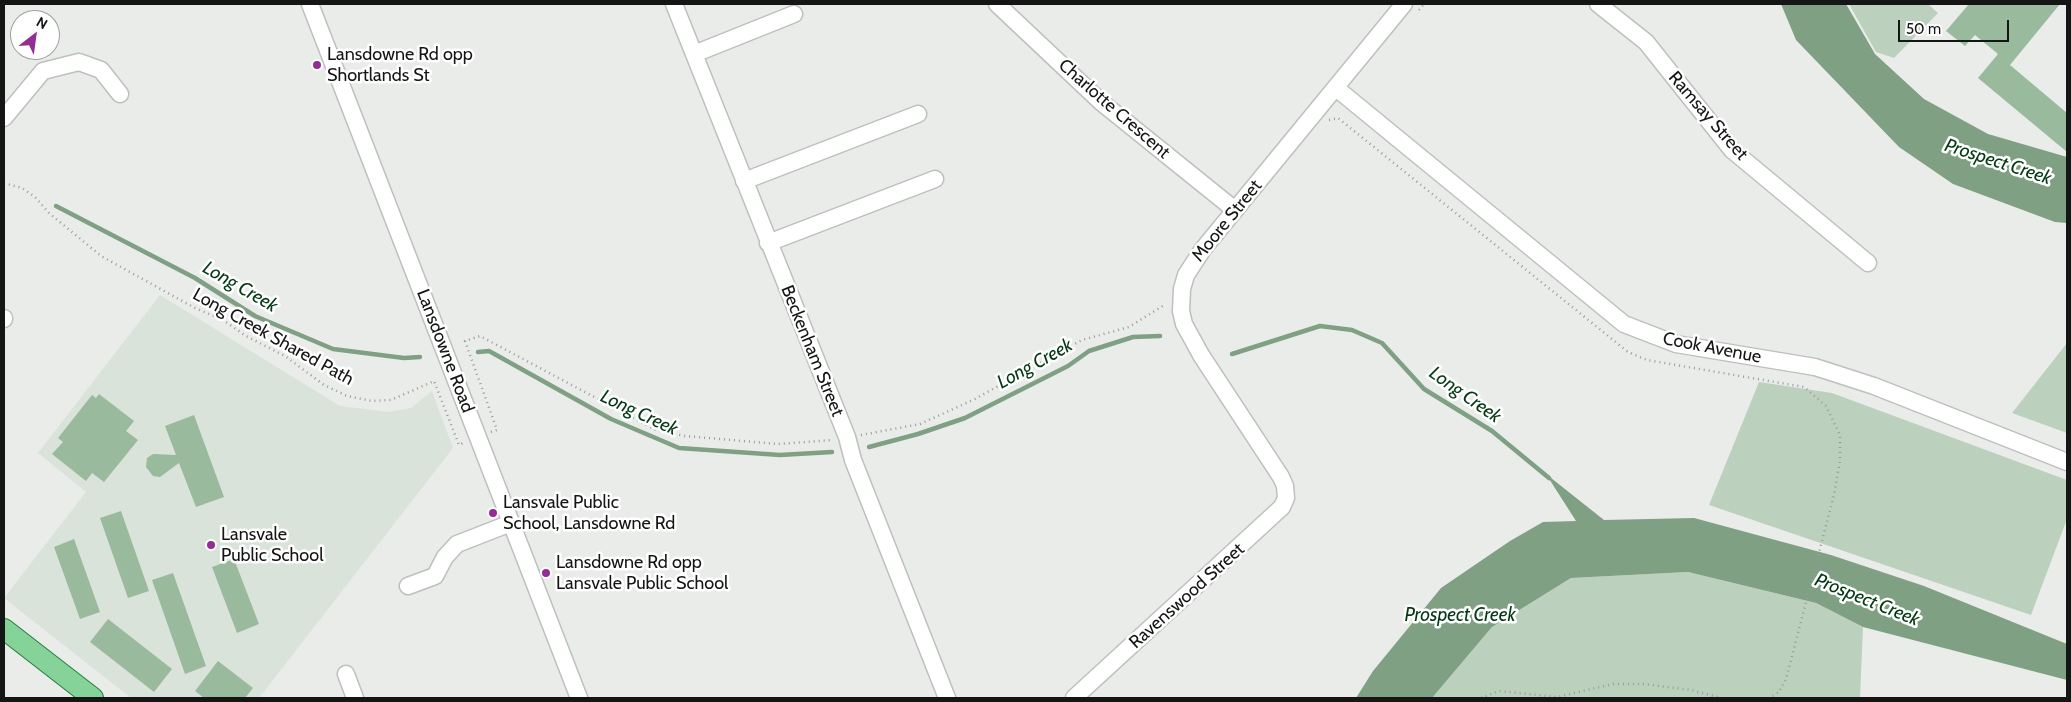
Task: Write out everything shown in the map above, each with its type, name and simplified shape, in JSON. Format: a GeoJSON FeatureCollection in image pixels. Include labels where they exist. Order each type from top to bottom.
{"type":"FeatureCollection","features":[{"type":"Feature","properties":{"kind":"main road"},"geometry":{"type":"LineString","coordinates":[[4,628],[94,698]]}},
{"type":"Feature","properties":{"kind":"street","name":"Lansdowne Road"},"geometry":{"type":"LineString","coordinates":[[310,4],[454,371],[579,698]]}},
{"type":"Feature","properties":{"kind":"street","name":"Beckenham Street"},"geometry":{"type":"LineString","coordinates":[[674,4],[847,437],[853,460],[947,698]]}},
{"type":"Feature","properties":{"kind":"street","name":"Charlotte Crescent"},"geometry":{"type":"LineString","coordinates":[[997,4],[1101,102],[1235,210]]}},
{"type":"Feature","properties":{"kind":"street","name":"Moore Street"},"geometry":{"type":"LineString","coordinates":[[1285,486],[1192,340],[1181,311],[1182,289],[1193,261],[1404,4]]}},
{"type":"Feature","properties":{"kind":"street","name":"Ramsay Street"},"geometry":{"type":"LineString","coordinates":[[1598,4],[1646,42],[1732,150],[1868,263]]}},
{"type":"Feature","properties":{"kind":"street"},"geometry":{"type":"LineString","coordinates":[[694,54],[794,14]]}},
{"type":"Feature","properties":{"kind":"street"},"geometry":{"type":"LineString","coordinates":[[4,118],[43,71],[79,62],[101,70],[120,94]]}},
{"type":"Feature","properties":{"kind":"street","name":"Cook Avenue"},"geometry":{"type":"LineString","coordinates":[[1336,88],[1624,324],[1676,344],[1823,370],[1883,389],[2067,462]]}},
{"type":"Feature","properties":{"kind":"street"},"geometry":{"type":"LineString","coordinates":[[744,181],[918,114]]}},
{"type":"Feature","properties":{"kind":"street"},"geometry":{"type":"LineString","coordinates":[[768,243],[935,179]]}},
{"type":"Feature","properties":{"kind":"street","name":"Ravenswood Street"},"geometry":{"type":"LineString","coordinates":[[1074,698],[1274,517],[1286,498],[1285,486]]}},
{"type":"Feature","properties":{"kind":"street"},"geometry":{"type":"LineString","coordinates":[[408,586],[435,576],[445,557],[457,544],[511,523]]}},
{"type":"Feature","properties":{"kind":"street"},"geometry":{"type":"LineString","coordinates":[[346,674],[355,698]]}},
{"type":"Feature","properties":{"kind":"path"},"geometry":{"type":"LineString","coordinates":[[1323,128],[1329,120],[1338,118],[1363,139]]}},
{"type":"Feature","properties":{"kind":"path","name":"Long Creek Shared Path"},"geometry":{"type":"LineString","coordinates":[[4,183],[22,188],[35,197],[56,218],[102,256],[195,308],[223,320],[246,336],[285,356],[324,384],[347,396],[372,401],[391,400],[434,381],[459,445]]}},
{"type":"Feature","properties":{"kind":"path"},"geometry":{"type":"LineString","coordinates":[[862,434],[920,424],[973,400],[1082,340],[1130,327],[1168,303]]}},
{"type":"Feature","properties":{"kind":"path"},"geometry":{"type":"LineString","coordinates":[[497,430],[465,341],[480,336],[656,430],[686,436],[778,444],[826,441]]}},
{"type":"Feature","properties":{"kind":"path"},"geometry":{"type":"LineString","coordinates":[[1769,698],[1779,692],[1786,679],[1828,518]]}},
{"type":"Feature","properties":{"kind":"path"},"geometry":{"type":"LineString","coordinates":[[1481,698],[1499,691],[1557,696],[1613,684],[1644,684],[1691,690],[1721,698]]}},
{"type":"Feature","properties":{"kind":"shaded area"},"geometry":{"type":"Polygon","coordinates":[[[1849,4],[1928,4],[1938,13],[1894,58],[1876,52],[1849,4]]]}},
{"type":"Feature","properties":{"kind":"shaded area","name":"Lansvale Public School"},"geometry":{"type":"Polygon","coordinates":[[[160,295],[340,406],[389,412],[411,408],[432,391],[453,448],[259,698],[131,698],[4,598],[86,492],[38,453],[160,295]]]}},
{"type":"Feature","properties":{"kind":"shaded area"},"geometry":{"type":"Polygon","coordinates":[[[2067,343],[2067,433],[2012,413],[2067,343]]]}},
{"type":"Feature","properties":{"kind":"shaded area"},"geometry":{"type":"Polygon","coordinates":[[[1759,382],[1832,393],[2067,480],[2067,519],[2031,615],[1709,505],[1759,382]]]}},
{"type":"Feature","properties":{"kind":"shaded area"},"geometry":{"type":"Polygon","coordinates":[[[1688,572],[1816,603],[1863,627],[1860,698],[1432,698],[1492,627],[1571,578],[1688,572]]]}},
{"type":"Feature","properties":{"kind":"water","name":"Prospect Creek"},"geometry":{"type":"Polygon","coordinates":[[[1781,4],[1846,4],[1875,54],[1924,99],[1988,134],[2067,157],[2067,223],[2055,222],[1953,184],[1899,147],[1796,40],[1781,4]]]}},
{"type":"Feature","properties":{"kind":"water","name":"Prospect Creek"},"geometry":{"type":"Polygon","coordinates":[[[1546,474],[1604,520],[1694,518],[1831,555],[1924,586],[2067,644],[2067,680],[1863,627],[1816,603],[1688,572],[1571,578],[1492,627],[1432,698],[1356,698],[1373,671],[1441,588],[1510,541],[1543,522],[1576,521],[1546,474]]]}},
{"type":"Feature","properties":{"kind":"building"},"geometry":{"type":"Polygon","coordinates":[[[1969,4],[2060,4],[2010,65],[2067,113],[2067,152],[1978,78],[1998,54],[1975,35],[1965,46],[1946,31],[1969,4]]]}},
{"type":"Feature","properties":{"kind":"building"},"geometry":{"type":"Polygon","coordinates":[[[99,394],[134,421],[126,431],[138,440],[104,482],[92,473],[86,481],[52,454],[63,442],[58,438],[92,395],[96,398],[99,394]]]}},
{"type":"Feature","properties":{"kind":"building"},"geometry":{"type":"Polygon","coordinates":[[[194,415],[224,497],[196,507],[179,463],[160,477],[153,476],[146,467],[147,458],[153,454],[176,455],[165,426],[194,415]]]}},
{"type":"Feature","properties":{"kind":"building"},"geometry":{"type":"Polygon","coordinates":[[[121,511],[149,591],[128,598],[100,518],[121,511]]]}},
{"type":"Feature","properties":{"kind":"building"},"geometry":{"type":"Polygon","coordinates":[[[74,539],[100,612],[80,619],[54,547],[74,539]]]}},
{"type":"Feature","properties":{"kind":"building"},"geometry":{"type":"Polygon","coordinates":[[[234,559],[259,624],[237,633],[212,567],[234,559]]]}},
{"type":"Feature","properties":{"kind":"building"},"geometry":{"type":"Polygon","coordinates":[[[173,573],[206,666],[185,674],[152,580],[173,573]]]}},
{"type":"Feature","properties":{"kind":"building"},"geometry":{"type":"Polygon","coordinates":[[[108,619],[172,669],[154,692],[90,642],[108,619]]]}},
{"type":"Feature","properties":{"kind":"building"},"geometry":{"type":"Polygon","coordinates":[[[218,661],[253,688],[245,698],[204,698],[195,691],[218,661]]]}},
{"type":"Feature","properties":{"kind":"waterway","name":"Long Creek"},"geometry":{"type":"LineString","coordinates":[[56,206],[195,278],[255,316],[333,349],[404,358],[420,357]]}},
{"type":"Feature","properties":{"kind":"waterway","name":"Long Creek"},"geometry":{"type":"LineString","coordinates":[[1232,354],[1320,326],[1352,330],[1382,343],[1424,389],[1492,431],[1549,478]]}},
{"type":"Feature","properties":{"kind":"waterway","name":"Long Creek"},"geometry":{"type":"LineString","coordinates":[[869,447],[918,434],[965,418],[1068,366],[1089,351],[1133,337],[1160,336]]}},
{"type":"Feature","properties":{"kind":"waterway","name":"Long Creek"},"geometry":{"type":"LineString","coordinates":[[478,352],[489,351],[611,419],[679,448],[780,455],[832,452]]}},
{"type":"Feature","properties":{"kind":"place","name":"Lansdowne Rd opp Shortlands St"},"geometry":{"type":"Point","coordinates":[317,65]}},
{"type":"Feature","properties":{"kind":"place","name":"Lansvale Public School, Lansdowne Rd"},"geometry":{"type":"Point","coordinates":[493,513]}},
{"type":"Feature","properties":{"kind":"place","name":"Lansvale Public School"},"geometry":{"type":"Point","coordinates":[211,545]}},
{"type":"Feature","properties":{"kind":"place","name":"Lansdowne Rd opp Lansvale Public School"},"geometry":{"type":"Point","coordinates":[546,573]}}]}
